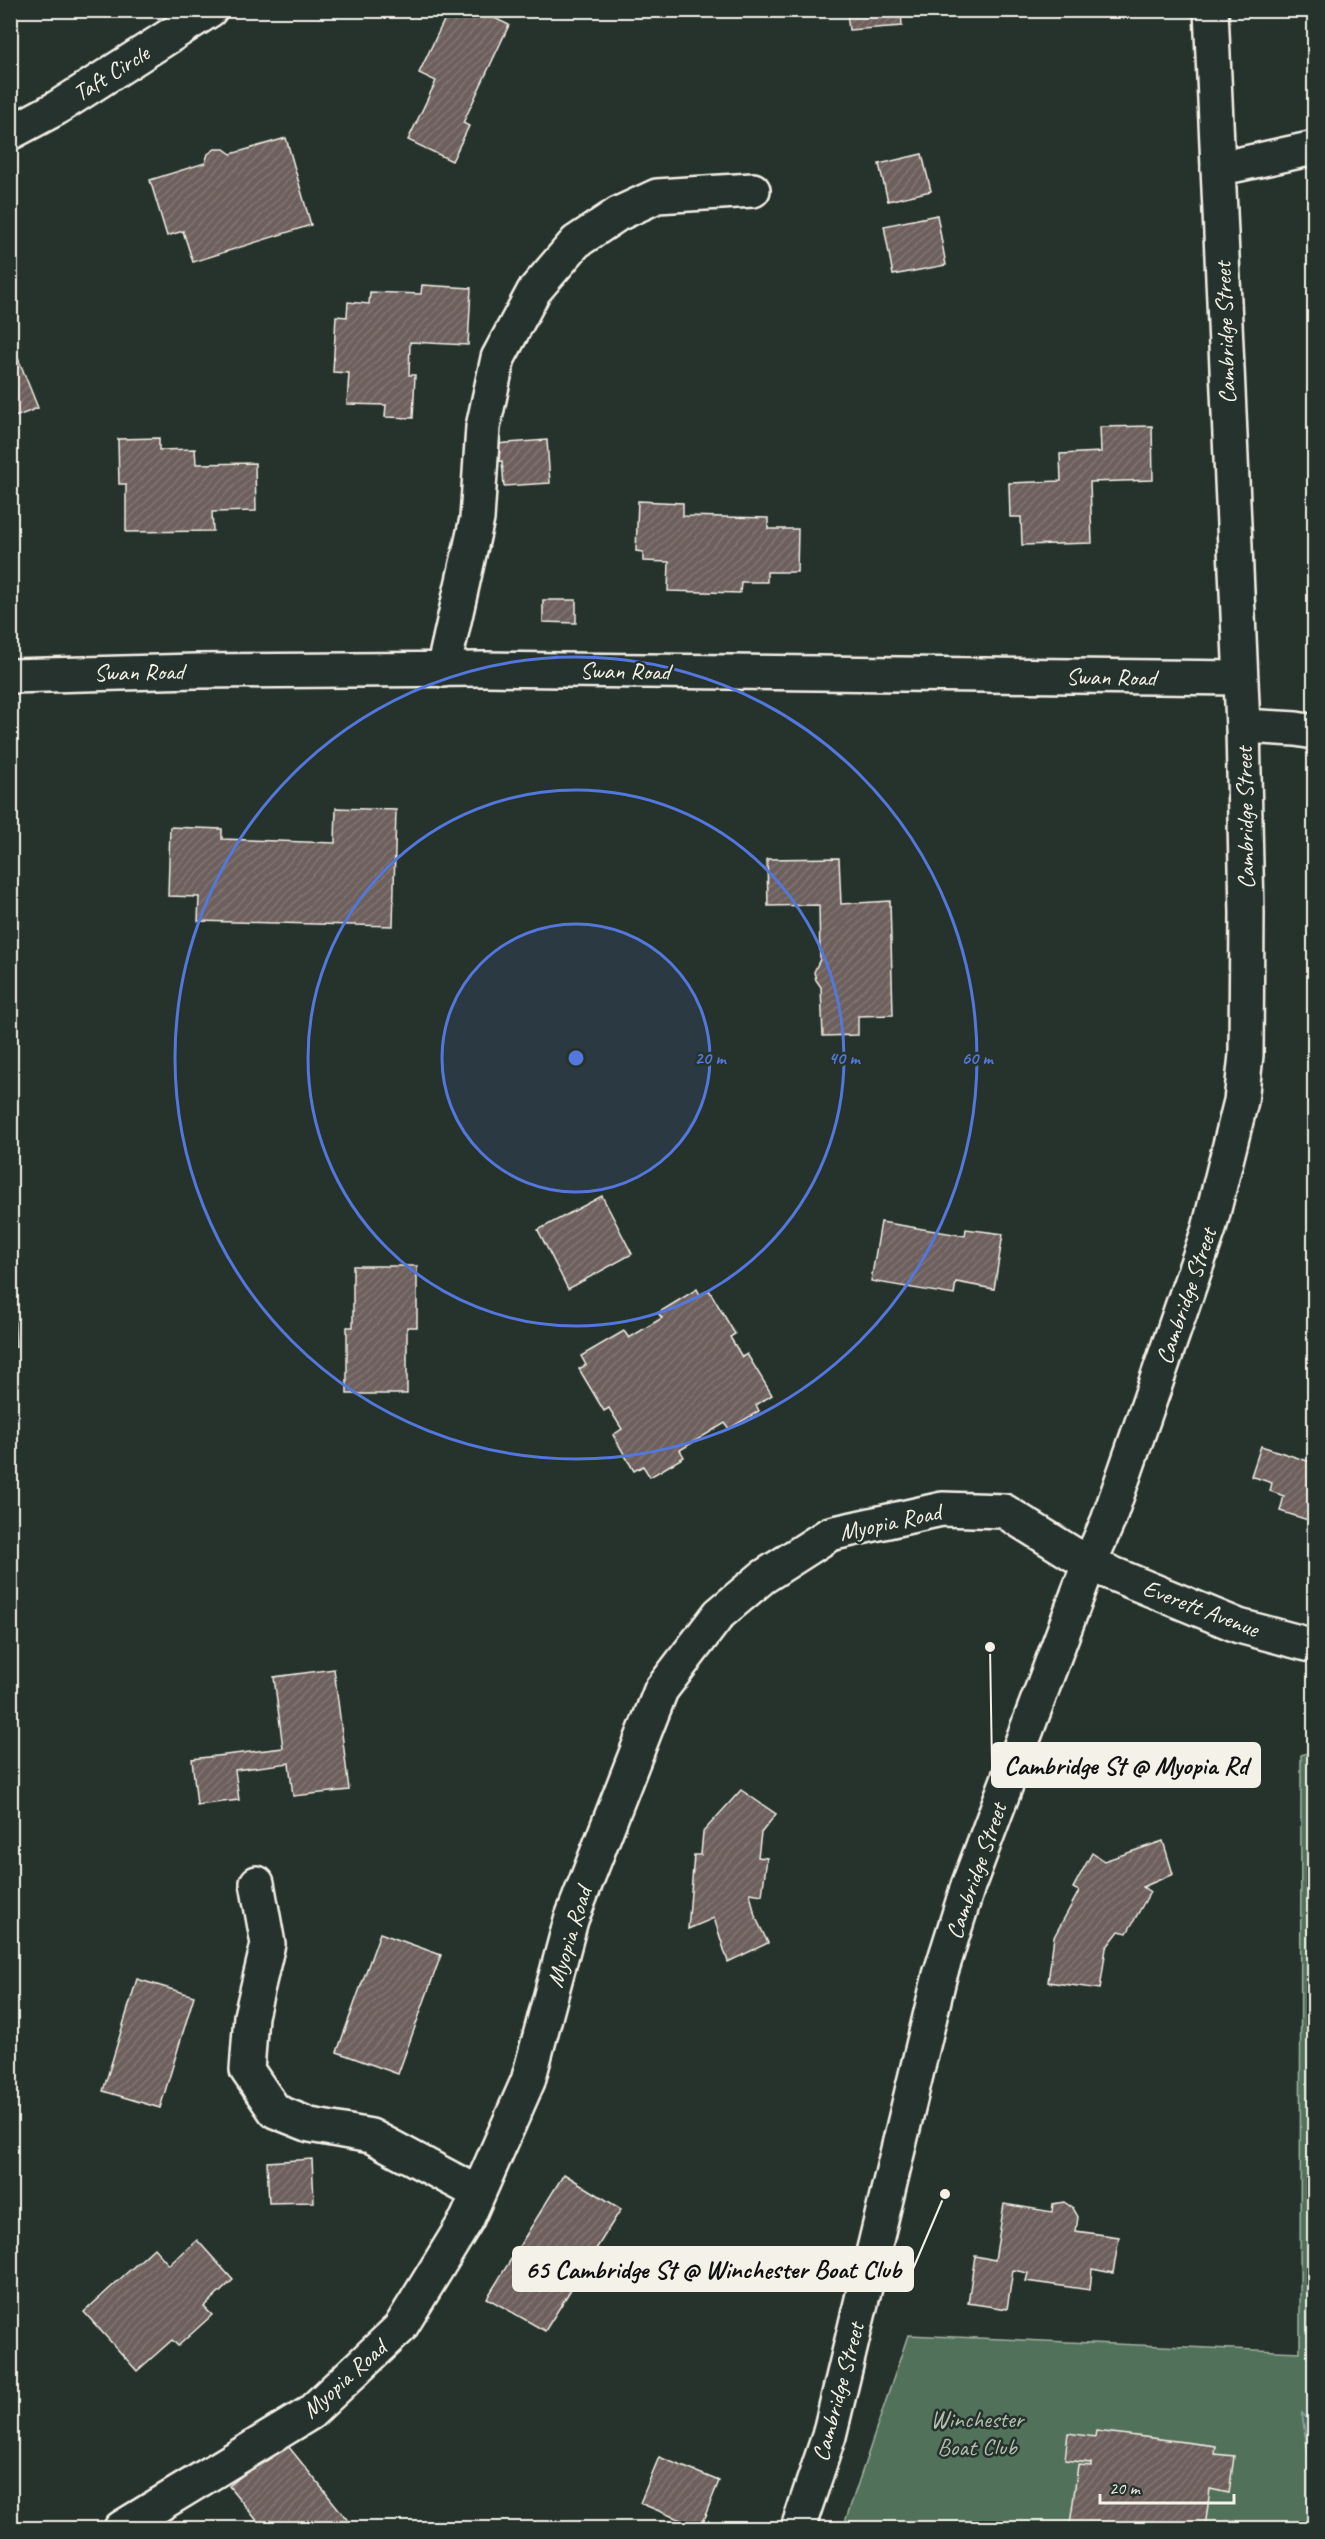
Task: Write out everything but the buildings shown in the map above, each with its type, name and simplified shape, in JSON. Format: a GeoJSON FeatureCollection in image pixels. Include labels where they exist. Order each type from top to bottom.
{"type":"FeatureCollection","features":[{"type":"Feature","properties":{"kind":"main road","name":"Taft Circle"},"geometry":{"type":"LineString","coordinates":[[10,133],[55,109],[210,10]]}},
{"type":"Feature","properties":{"kind":"main road","name":"Cambridge Street"},"geometry":{"type":"LineString","coordinates":[[798,2529],[829,2436],[940,1975],[968,1886],[1089,1564],[1108,1521],[1192,1282],[1225,1172],[1241,1101],[1246,1055],[1248,983],[1243,726],[1211,10]]}},
{"type":"Feature","properties":{"kind":"main road"},"geometry":{"type":"LineString","coordinates":[[1218,169],[1314,148]]}},
{"type":"Feature","properties":{"kind":"main road"},"geometry":{"type":"LineString","coordinates":[[443,670],[477,519],[483,427],[498,358],[534,291],[576,242],[618,214],[657,196],[753,190]]}},
{"type":"Feature","properties":{"kind":"main road","name":"Swan Road"},"geometry":{"type":"LineString","coordinates":[[10,676],[184,671],[443,670],[1240,678]]}},
{"type":"Feature","properties":{"kind":"main road"},"geometry":{"type":"LineString","coordinates":[[1243,726],[1314,732]]}},
{"type":"Feature","properties":{"kind":"main road","name":"Myopia Road"},"geometry":{"type":"LineString","coordinates":[[121,2529],[310,2414],[400,2328],[467,2219],[528,2081],[571,1920],[657,1700],[719,1614],[762,1577],[830,1534],[942,1509],[1004,1511],[1089,1564]]}},
{"type":"Feature","properties":{"kind":"main road","name":"Everett Avenue"},"geometry":{"type":"LineString","coordinates":[[1089,1564],[1239,1626],[1314,1647]]}},
{"type":"Feature","properties":{"kind":"main road"},"geometry":{"type":"LineString","coordinates":[[257,1883],[268,1944],[250,2016],[247,2070],[275,2111],[310,2125],[371,2136],[478,2193]]}},
{"type":"Feature","properties":{"kind":"green space","name":"Winchester Boat Club"},"geometry":{"type":"Polygon","coordinates":[[[1314,1751],[1314,2426],[1302,2414],[1314,2490],[1314,2528],[843,2528],[908,2335],[1300,2352],[1301,1755],[1314,1751]]]}},
{"type":"Feature","properties":{"kind":"water"},"geometry":{"type":"Polygon","coordinates":[[[1302,2413],[1314,2426],[1314,2490],[1302,2413]]]}},
{"type":"Feature","properties":{"kind":"place","name":"Cambridge St @ Myopia Rd"},"geometry":{"type":"Point","coordinates":[990,1647]}},
{"type":"Feature","properties":{"kind":"place","name":"65 Cambridge St @ Winchester Boat Club"},"geometry":{"type":"Point","coordinates":[945,2194]}}]}
